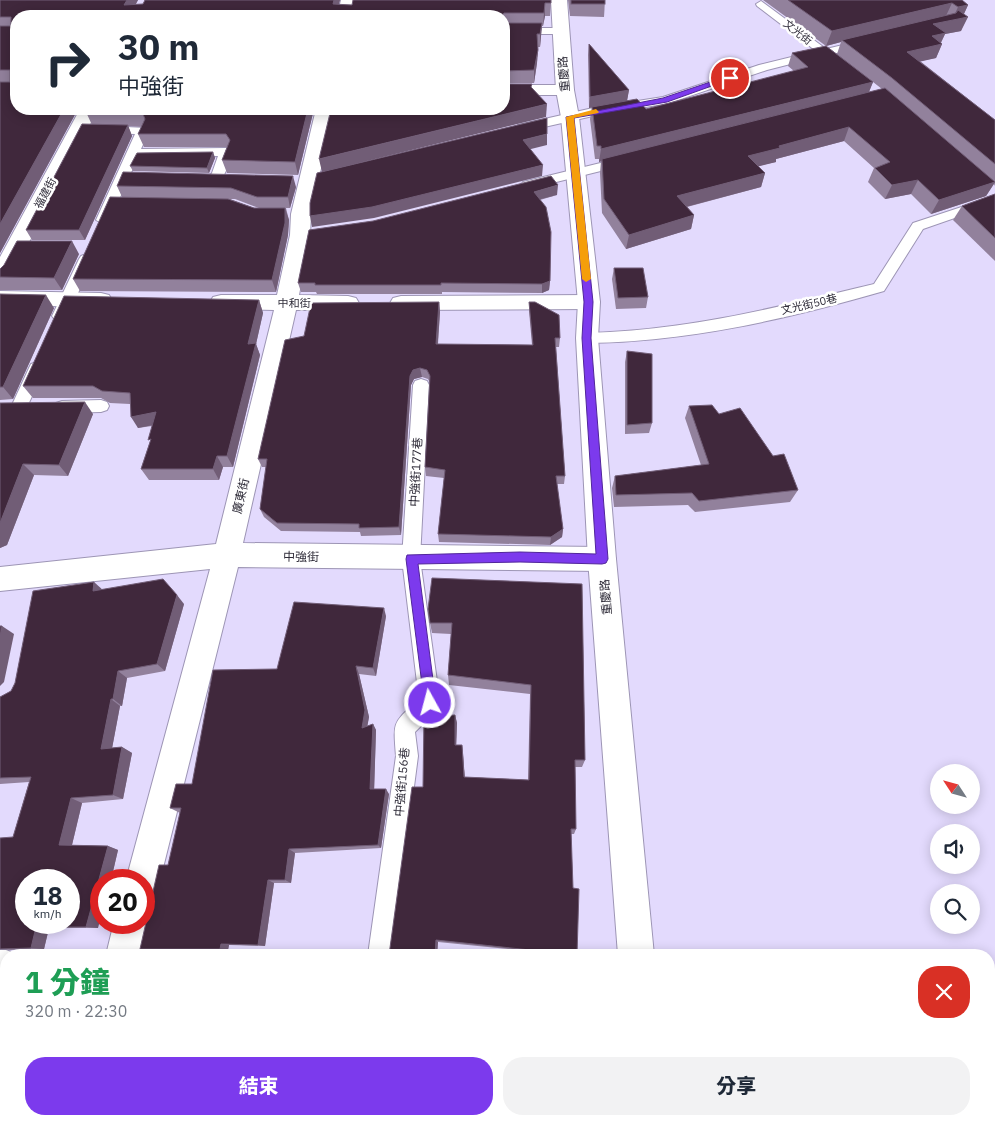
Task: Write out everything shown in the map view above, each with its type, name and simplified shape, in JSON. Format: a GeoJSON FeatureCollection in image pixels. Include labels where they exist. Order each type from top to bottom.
{"type":"FeatureCollection","features":[{"type":"Feature","properties":{"kind":"street","name":"重慶路"},"geometry":{"type":"LineString","coordinates":[[558,0],[565,90],[570,117],[589,302],[587,338],[602,559],[635,949]]}},
{"type":"Feature","properties":{"kind":"street"},"geometry":{"type":"LineString","coordinates":[[510,90],[565,90]]}},
{"type":"Feature","properties":{"kind":"street","name":"福建街"},"geometry":{"type":"LineString","coordinates":[[0,277],[25,247],[86,115]]}},
{"type":"Feature","properties":{"kind":"street","name":"廣東街"},"geometry":{"type":"LineString","coordinates":[[146,869],[227,555],[286,304],[299,224],[324,115]]}},
{"type":"Feature","properties":{"kind":"street"},"geometry":{"type":"LineString","coordinates":[[0,298],[117,300]]}},
{"type":"Feature","properties":{"kind":"street","name":"中和街"},"geometry":{"type":"LineString","coordinates":[[197,302],[286,304],[589,302]]}},
{"type":"Feature","properties":{"kind":"street","name":"中強街"},"geometry":{"type":"LineString","coordinates":[[0,579],[35,584],[227,555],[411,559],[520,557],[602,559]]}},
{"type":"Feature","properties":{"kind":"street"},"geometry":{"type":"LineString","coordinates":[[125,949],[129,934]]}},
{"type":"Feature","properties":{"kind":"lane","name":"文光街"},"geometry":{"type":"LineString","coordinates":[[761,4],[838,63]]}},
{"type":"Feature","properties":{"kind":"lane"},"geometry":{"type":"LineString","coordinates":[[510,31],[561,31]]}},
{"type":"Feature","properties":{"kind":"lane"},"geometry":{"type":"LineString","coordinates":[[512,131],[570,117],[665,100],[763,66],[870,41]]}},
{"type":"Feature","properties":{"kind":"lane"},"geometry":{"type":"LineString","coordinates":[[79,129],[143,131],[99,230]]}},
{"type":"Feature","properties":{"kind":"lane"},"geometry":{"type":"LineString","coordinates":[[133,153],[226,152],[218,174],[208,179],[230,180]]}},
{"type":"Feature","properties":{"kind":"lane"},"geometry":{"type":"LineString","coordinates":[[518,188],[632,159]]}},
{"type":"Feature","properties":{"kind":"lane"},"geometry":{"type":"LineString","coordinates":[[122,177],[140,178]]}},
{"type":"Feature","properties":{"kind":"lane","name":"文光街50巷"},"geometry":{"type":"LineString","coordinates":[[587,338],[626,339],[707,328],[879,288],[918,226],[993,195]]}},
{"type":"Feature","properties":{"kind":"lane"},"geometry":{"type":"LineString","coordinates":[[111,203],[130,203]]}},
{"type":"Feature","properties":{"kind":"lane"},"geometry":{"type":"LineString","coordinates":[[56,326],[68,299],[86,247]]}},
{"type":"Feature","properties":{"kind":"lane"},"geometry":{"type":"LineString","coordinates":[[19,407],[44,353]]}},
{"type":"Feature","properties":{"kind":"lane","name":"中強街177巷"},"geometry":{"type":"LineString","coordinates":[[411,559],[421,385]]}},
{"type":"Feature","properties":{"kind":"lane"},"geometry":{"type":"LineString","coordinates":[[0,407],[100,406]]}},
{"type":"Feature","properties":{"kind":"lane","name":"中強街156巷"},"geometry":{"type":"LineString","coordinates":[[381,949],[406,756],[404,728],[430,703],[411,559]]}},
{"type":"Feature","properties":{"kind":"building"},"geometry":{"type":"Polygon","coordinates":[[[0,0],[127,0],[124,5],[143,4],[145,0],[334,0],[333,4],[352,5],[353,0],[551,0],[551,3],[545,3],[544,13],[510,13],[510,10],[10,10],[10,17],[0,17],[0,0]]]}},
{"type":"Feature","properties":{"kind":"building"},"geometry":{"type":"Polygon","coordinates":[[[571,0],[605,0],[605,4],[571,4],[571,0]]]}},
{"type":"Feature","properties":{"kind":"building"},"geometry":{"type":"Polygon","coordinates":[[[788,0],[962,0],[968,5],[958,7],[952,3],[832,31],[788,0]]]}},
{"type":"Feature","properties":{"kind":"building"},"geometry":{"type":"Polygon","coordinates":[[[958,10],[968,17],[933,24],[946,33],[932,36],[942,44],[907,52],[995,120],[995,164],[892,78],[842,40],[956,13],[958,10]]]}},
{"type":"Feature","properties":{"kind":"building"},"geometry":{"type":"Polygon","coordinates":[[[510,23],[542,23],[540,34],[537,34],[538,50],[534,70],[510,71],[510,23]]]}},
{"type":"Feature","properties":{"kind":"building"},"geometry":{"type":"Polygon","coordinates":[[[0,26],[10,26],[10,70],[0,70],[0,26]]]}},
{"type":"Feature","properties":{"kind":"building"},"geometry":{"type":"Polygon","coordinates":[[[589,44],[629,90],[590,97],[589,44]]]}},
{"type":"Feature","properties":{"kind":"building"},"geometry":{"type":"Polygon","coordinates":[[[826,46],[873,82],[601,149],[601,146],[597,146],[592,107],[637,99],[646,109],[808,67],[792,53],[826,46]]]}},
{"type":"Feature","properties":{"kind":"building"},"geometry":{"type":"Polygon","coordinates":[[[0,82],[10,82],[10,115],[61,115],[0,224],[0,82]]]}},
{"type":"Feature","properties":{"kind":"building"},"geometry":{"type":"Polygon","coordinates":[[[510,84],[532,84],[531,87],[547,104],[510,113],[510,84]]]}},
{"type":"Feature","properties":{"kind":"building"},"geometry":{"type":"Polygon","coordinates":[[[885,88],[995,182],[939,200],[918,180],[892,185],[875,168],[890,162],[849,127],[748,156],[765,173],[677,196],[694,215],[629,235],[604,199],[602,159],[885,88]]]}},
{"type":"Feature","properties":{"kind":"building"},"geometry":{"type":"Polygon","coordinates":[[[143,115],[307,115],[295,162],[222,160],[230,140],[226,134],[138,134],[145,119],[143,115]]]}},
{"type":"Feature","properties":{"kind":"building"},"geometry":{"type":"Polygon","coordinates":[[[330,115],[501,115],[319,159],[330,115]]]}},
{"type":"Feature","properties":{"kind":"building"},"geometry":{"type":"Polygon","coordinates":[[[547,118],[547,134],[523,140],[543,165],[372,207],[310,216],[310,203],[317,173],[547,118]]]}},
{"type":"Feature","properties":{"kind":"building"},"geometry":{"type":"Polygon","coordinates":[[[82,124],[128,125],[79,230],[26,230],[82,124]]]}},
{"type":"Feature","properties":{"kind":"building"},"geometry":{"type":"Polygon","coordinates":[[[213,152],[207,168],[130,166],[137,153],[213,152]]]}},
{"type":"Feature","properties":{"kind":"building"},"geometry":{"type":"Polygon","coordinates":[[[123,172],[293,176],[288,197],[257,197],[231,188],[117,186],[123,172]]]}},
{"type":"Feature","properties":{"kind":"building"},"geometry":{"type":"Polygon","coordinates":[[[551,176],[558,185],[534,192],[546,207],[551,232],[550,281],[542,284],[441,283],[441,285],[315,285],[315,283],[298,283],[309,230],[373,221],[551,176]]]}},
{"type":"Feature","properties":{"kind":"building"},"geometry":{"type":"Polygon","coordinates":[[[995,194],[995,238],[962,206],[995,194]]]}},
{"type":"Feature","properties":{"kind":"building"},"geometry":{"type":"Polygon","coordinates":[[[110,197],[228,199],[254,208],[285,208],[285,223],[272,280],[73,279],[110,197]]]}},
{"type":"Feature","properties":{"kind":"building"},"geometry":{"type":"Polygon","coordinates":[[[17,241],[72,241],[54,278],[0,277],[0,269],[17,241]]]}},
{"type":"Feature","properties":{"kind":"building"},"geometry":{"type":"Polygon","coordinates":[[[614,268],[643,268],[648,297],[618,298],[614,268]]]}},
{"type":"Feature","properties":{"kind":"building"},"geometry":{"type":"Polygon","coordinates":[[[0,294],[46,295],[3,387],[0,387],[0,294]]]}},
{"type":"Feature","properties":{"kind":"building"},"geometry":{"type":"Polygon","coordinates":[[[64,296],[259,300],[248,344],[256,343],[227,456],[217,456],[213,469],[141,469],[151,439],[148,440],[156,412],[131,417],[130,393],[102,391],[93,386],[23,386],[64,296]]]}},
{"type":"Feature","properties":{"kind":"building"},"geometry":{"type":"Polygon","coordinates":[[[439,302],[436,344],[533,345],[529,302],[535,302],[559,315],[560,338],[555,338],[565,476],[556,476],[563,529],[551,537],[438,534],[445,470],[425,467],[430,376],[427,370],[420,368],[413,370],[410,376],[399,527],[359,528],[359,524],[277,523],[260,509],[267,459],[258,459],[285,340],[304,336],[311,303],[439,302]]]}},
{"type":"Feature","properties":{"kind":"building"},"geometry":{"type":"Polygon","coordinates":[[[627,351],[652,354],[652,423],[627,425],[627,351]]]}},
{"type":"Feature","properties":{"kind":"building"},"geometry":{"type":"Polygon","coordinates":[[[85,402],[59,465],[23,464],[0,523],[0,403],[85,402]]]}},
{"type":"Feature","properties":{"kind":"building"},"geometry":{"type":"Polygon","coordinates":[[[712,405],[719,414],[740,408],[773,456],[784,454],[798,490],[699,501],[692,493],[616,495],[615,476],[709,464],[689,406],[712,405]]]}},
{"type":"Feature","properties":{"kind":"building"},"geometry":{"type":"Polygon","coordinates":[[[432,578],[582,584],[585,760],[575,760],[576,829],[571,829],[573,888],[579,889],[577,949],[521,949],[436,940],[435,949],[390,949],[412,787],[423,787],[424,716],[455,715],[455,745],[462,745],[464,777],[529,780],[531,685],[448,675],[452,623],[430,623],[428,609],[432,578]]]}},
{"type":"Feature","properties":{"kind":"building"},"geometry":{"type":"Polygon","coordinates":[[[163,579],[177,595],[157,664],[118,671],[101,749],[122,747],[113,795],[71,798],[59,845],[108,846],[102,869],[90,869],[90,912],[86,927],[80,927],[80,869],[15,869],[15,934],[34,934],[31,948],[0,949],[0,838],[13,837],[31,777],[0,778],[0,697],[11,691],[15,683],[33,591],[94,582],[93,591],[163,579]]]}},
{"type":"Feature","properties":{"kind":"building"},"geometry":{"type":"Polygon","coordinates":[[[294,602],[384,608],[373,668],[356,666],[365,710],[362,728],[373,724],[370,789],[386,789],[378,845],[289,849],[285,880],[268,880],[258,945],[221,944],[220,949],[140,949],[143,934],[155,934],[155,883],[159,865],[168,865],[181,808],[170,808],[176,784],[192,784],[213,670],[277,669],[294,602]]]}},
{"type":"Feature","properties":{"kind":"slow traffic"},"geometry":{"type":"LineString","coordinates":[[586,279],[570,117],[596,112]]}},
{"type":"Feature","properties":{"kind":"route"},"geometry":{"type":"LineString","coordinates":[[430,703],[411,559],[520,557],[602,559],[587,338],[589,302],[570,117],[665,100],[730,78]]}}]}
